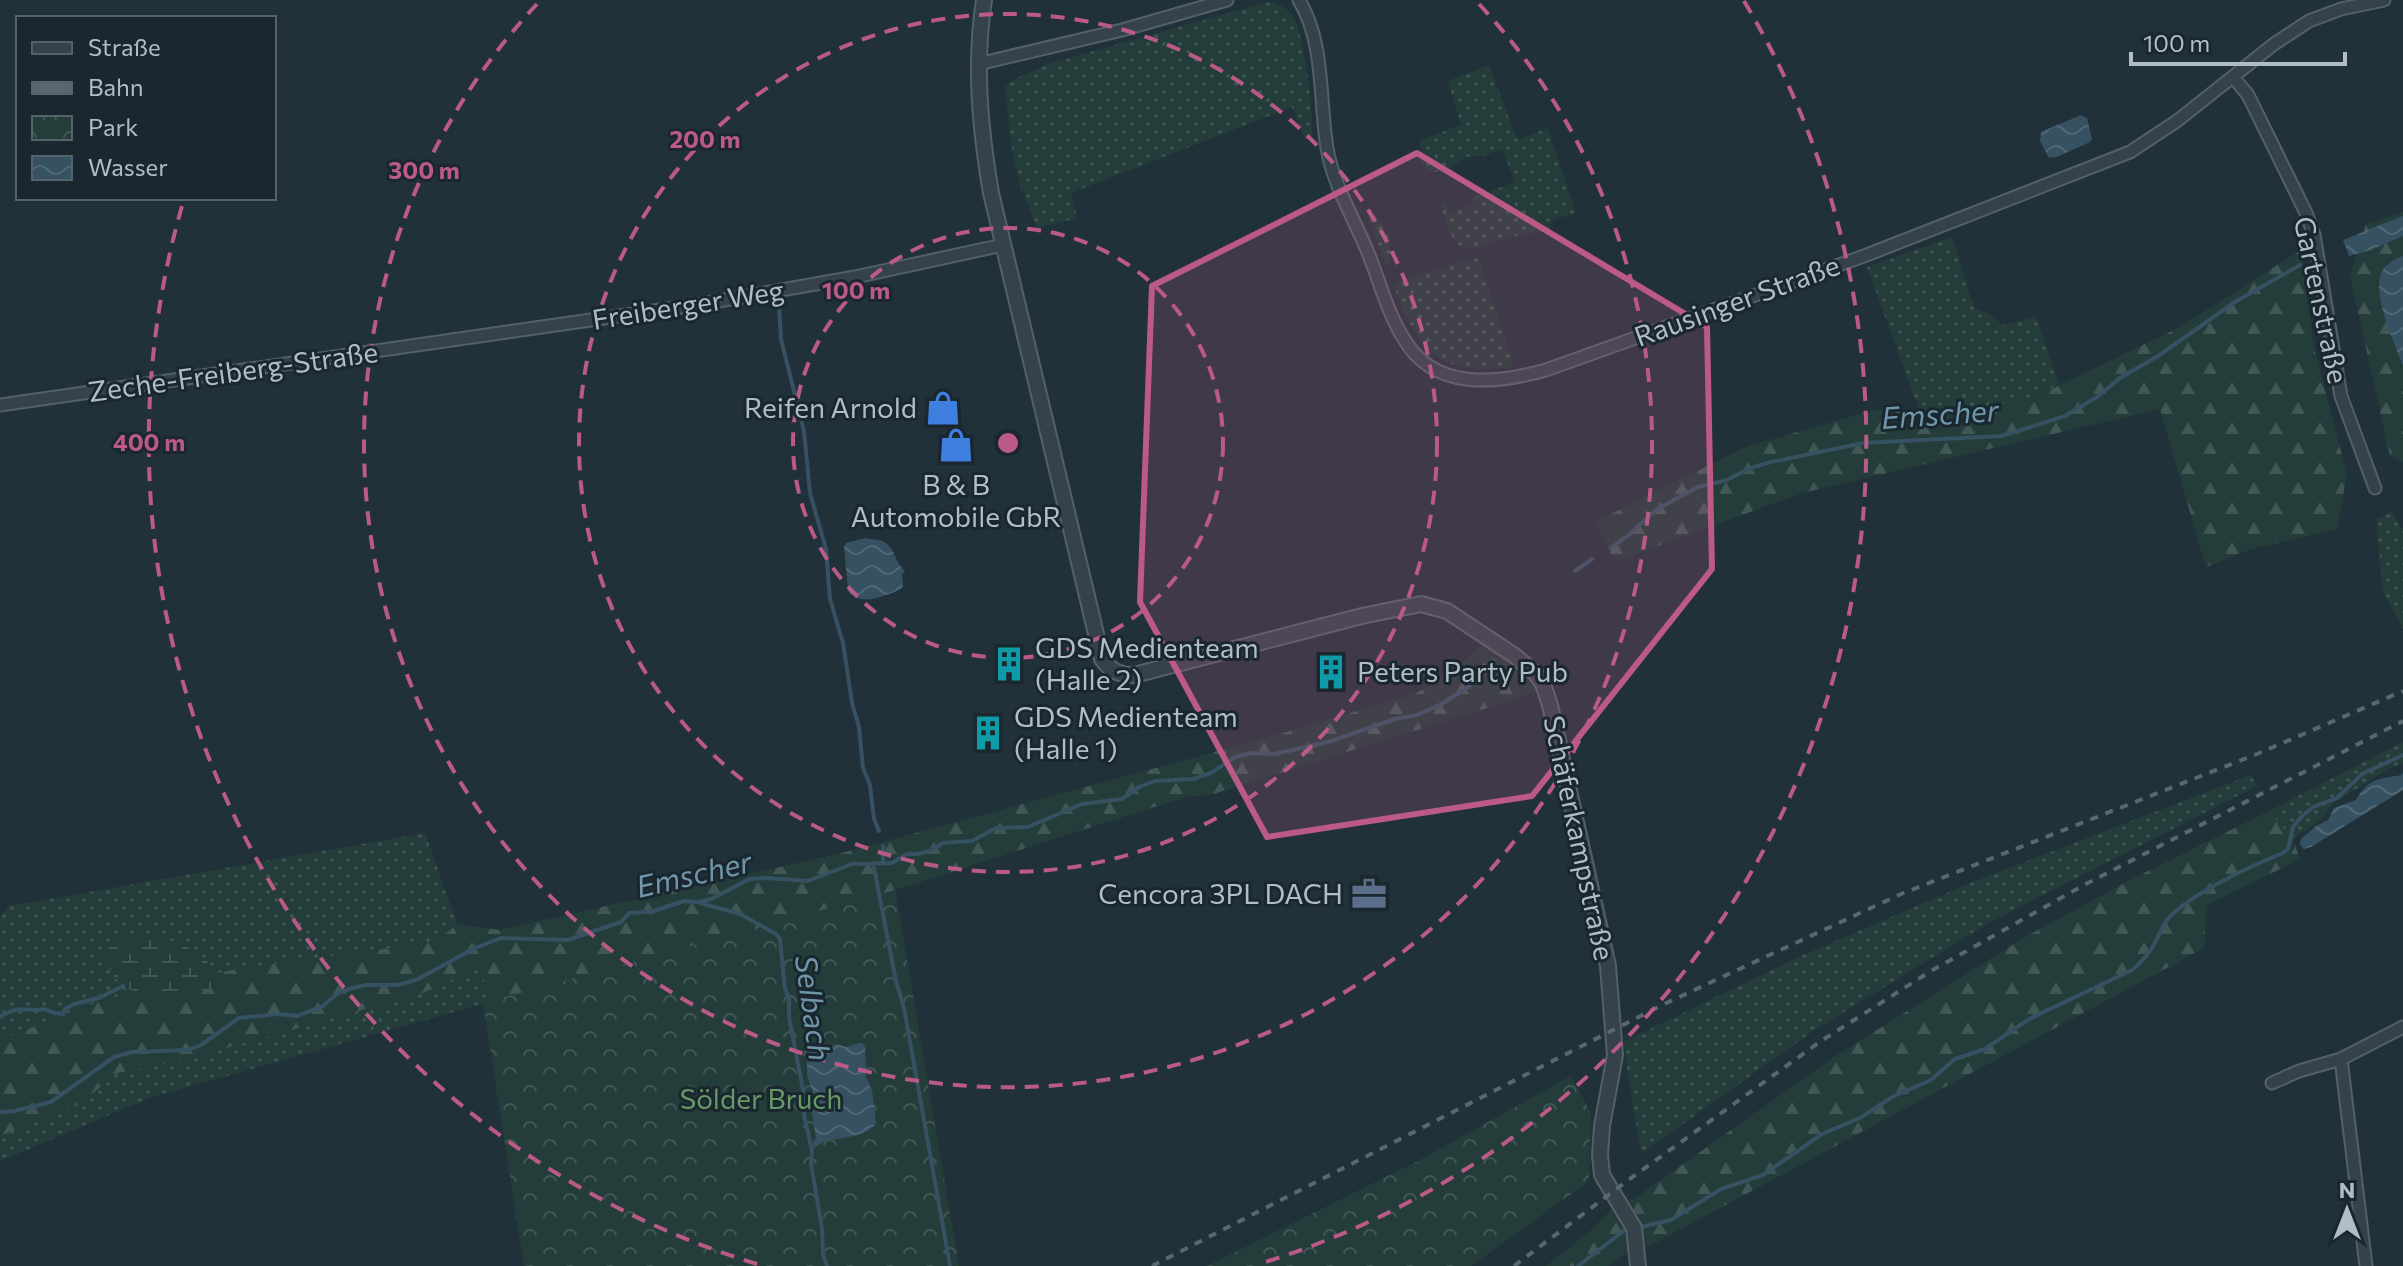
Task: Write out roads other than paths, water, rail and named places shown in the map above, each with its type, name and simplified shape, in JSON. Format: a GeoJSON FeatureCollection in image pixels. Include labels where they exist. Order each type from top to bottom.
{"type":"FeatureCollection","features":[{"type":"Feature","properties":{"kind":"street"},"geometry":{"type":"LineString","coordinates":[[984,0],[978,64],[982,143],[1003,245]]}},
{"type":"Feature","properties":{"kind":"street"},"geometry":{"type":"LineString","coordinates":[[978,64],[1122,30],[1227,0]]}},
{"type":"Feature","properties":{"kind":"street","name":"Rausinger Straße"},"geometry":{"type":"LineString","coordinates":[[1299,0],[1312,28],[1330,162],[1389,310],[1404,340],[1419,359],[1440,372],[1478,381],[1546,370],[1864,256],[2076,175],[2130,152],[2147,141],[2309,21],[2341,9],[2384,0]]}},
{"type":"Feature","properties":{"kind":"street","name":"Gartenstraße"},"geometry":{"type":"LineString","coordinates":[[2233,77],[2248,95],[2314,235],[2341,396],[2375,488]]}},
{"type":"Feature","properties":{"kind":"street","name":"Freiberger Weg"},"geometry":{"type":"LineString","coordinates":[[465,339],[855,277],[1003,245]]}},
{"type":"Feature","properties":{"kind":"street","name":"Schäferkampstraße"},"geometry":{"type":"LineString","coordinates":[[1003,245],[1102,659],[1110,669],[1134,675],[1362,616],[1421,604],[1447,611],[1477,630],[1515,656],[1543,684],[1561,750],[1608,966],[1615,1055],[1602,1126],[1602,1175],[1634,1228],[1638,1266]]}},
{"type":"Feature","properties":{"kind":"street","name":"Zeche-Freiberg-Straße"},"geometry":{"type":"LineString","coordinates":[[0,405],[465,339]]}},
{"type":"Feature","properties":{"kind":"street"},"geometry":{"type":"LineString","coordinates":[[2272,1083],[2299,1071],[2341,1059],[2403,1027]]}},
{"type":"Feature","properties":{"kind":"street"},"geometry":{"type":"LineString","coordinates":[[2341,1059],[2366,1266]]}},
{"type":"Feature","properties":{"kind":"water"},"geometry":{"type":"Polygon","coordinates":[[[2081,115],[2087,118],[2090,142],[2049,158],[2040,141],[2041,132],[2081,115]]]}},
{"type":"Feature","properties":{"kind":"water"},"geometry":{"type":"Polygon","coordinates":[[[2403,216],[2403,236],[2349,256],[2343,240],[2403,216]]]}},
{"type":"Feature","properties":{"kind":"water"},"geometry":{"type":"Polygon","coordinates":[[[2403,256],[2403,365],[2381,304],[2379,280],[2386,266],[2403,256]]]}},
{"type":"Feature","properties":{"kind":"water"},"geometry":{"type":"Polygon","coordinates":[[[866,538],[884,542],[892,549],[905,571],[901,589],[865,599],[852,595],[848,590],[844,547],[846,543],[866,538]]]}},
{"type":"Feature","properties":{"kind":"water"},"geometry":{"type":"Polygon","coordinates":[[[2403,772],[2403,790],[2303,849],[2301,839],[2328,820],[2334,808],[2356,800],[2365,787],[2375,781],[2402,775],[2403,772]]]}},
{"type":"Feature","properties":{"kind":"water"},"geometry":{"type":"Polygon","coordinates":[[[858,1043],[865,1046],[866,1077],[872,1090],[876,1124],[860,1134],[826,1141],[811,1149],[816,1138],[813,1093],[807,1076],[807,1051],[836,1044],[846,1047],[858,1043]]]}},
{"type":"Feature","properties":{"kind":"waterway","name":"Emscher"},"geometry":{"type":"LineString","coordinates":[[1611,548],[1657,509],[1698,487],[1727,480],[1767,463],[1863,443],[2002,436],[2065,416],[2235,302],[2300,265]]}},
{"type":"Feature","properties":{"kind":"waterway"},"geometry":{"type":"LineString","coordinates":[[779,305],[781,339],[804,431],[810,493],[826,549],[830,599],[843,643],[859,727],[863,768],[870,785],[874,819],[879,831]]}},
{"type":"Feature","properties":{"kind":"waterway","name":"Emscher"},"geometry":{"type":"LineString","coordinates":[[1575,571],[1592,559]]}},
{"type":"Feature","properties":{"kind":"waterway","name":"Emscher"},"geometry":{"type":"LineString","coordinates":[[0,1112],[51,1102],[114,1057],[132,1052],[188,1050],[201,1045],[239,1018],[277,1014],[297,1016],[323,1006],[337,994],[352,988],[397,985],[416,980],[475,948],[501,938],[568,940],[621,922],[629,913],[654,911],[684,901],[711,899],[750,879],[808,881],[852,864],[892,863],[907,854],[930,851],[943,843],[972,841],[996,828],[1028,827],[1082,804],[1122,799],[1155,781],[1193,779],[1211,773],[1235,757],[1251,753],[1275,754],[1328,742],[1440,705],[1470,686],[1494,660]]}},
{"type":"Feature","properties":{"kind":"waterway"},"geometry":{"type":"LineString","coordinates":[[1641,1227],[1671,1220],[1721,1189],[1763,1175],[1822,1134],[1860,1118],[1894,1096],[1931,1080],[1955,1059],[1985,1049],[2029,1019],[2132,970],[2148,953],[2164,924],[2177,910],[2222,882],[2283,853],[2288,849],[2293,827],[2313,807],[2337,798],[2362,774],[2403,755]]}},
{"type":"Feature","properties":{"kind":"waterway"},"geometry":{"type":"LineString","coordinates":[[883,846],[883,863]]}},
{"type":"Feature","properties":{"kind":"waterway"},"geometry":{"type":"LineString","coordinates":[[873,863],[904,1008],[950,1266]]}},
{"type":"Feature","properties":{"kind":"waterway","name":"Selbach"},"geometry":{"type":"LineString","coordinates":[[700,903],[740,914],[780,939],[827,1266]]}},
{"type":"Feature","properties":{"kind":"waterway"},"geometry":{"type":"LineString","coordinates":[[0,1017],[18,1009],[44,1009],[63,1014],[74,1004],[99,998],[123,986]]}},
{"type":"Feature","properties":{"kind":"waterway"},"geometry":{"type":"LineString","coordinates":[[1578,1266],[1625,1230]]}},
{"type":"Feature","properties":{"kind":"railway"},"geometry":{"type":"LineString","coordinates":[[1152,1266],[1662,1005],[1901,894],[2257,754],[2403,691]]}},
{"type":"Feature","properties":{"kind":"railway"},"geometry":{"type":"LineString","coordinates":[[1514,1266],[1821,1041],[1931,971],[2084,885],[2403,721]]}},
{"type":"Feature","properties":{"kind":"place","name":"Reifen Arnold"},"geometry":{"type":"Point","coordinates":[943,408]}},
{"type":"Feature","properties":{"kind":"place","name":"B & B Automobile GbR"},"geometry":{"type":"Point","coordinates":[956,445]}},
{"type":"Feature","properties":{"kind":"place","name":"GDS Medienteam (Halle 2)"},"geometry":{"type":"Point","coordinates":[1009,664]}},
{"type":"Feature","properties":{"kind":"place","name":"Peters Party Pub"},"geometry":{"type":"Point","coordinates":[1331,672]}},
{"type":"Feature","properties":{"kind":"place","name":"GDS Medienteam (Halle 1)"},"geometry":{"type":"Point","coordinates":[988,733]}},
{"type":"Feature","properties":{"kind":"place","name":"Cencora 3PL DACH"},"geometry":{"type":"Point","coordinates":[1369,894]}},
{"type":"Feature","properties":{"kind":"park label","name":"Sölder Bruch"},"geometry":{"type":"Point","coordinates":[761,1099]}}]}
